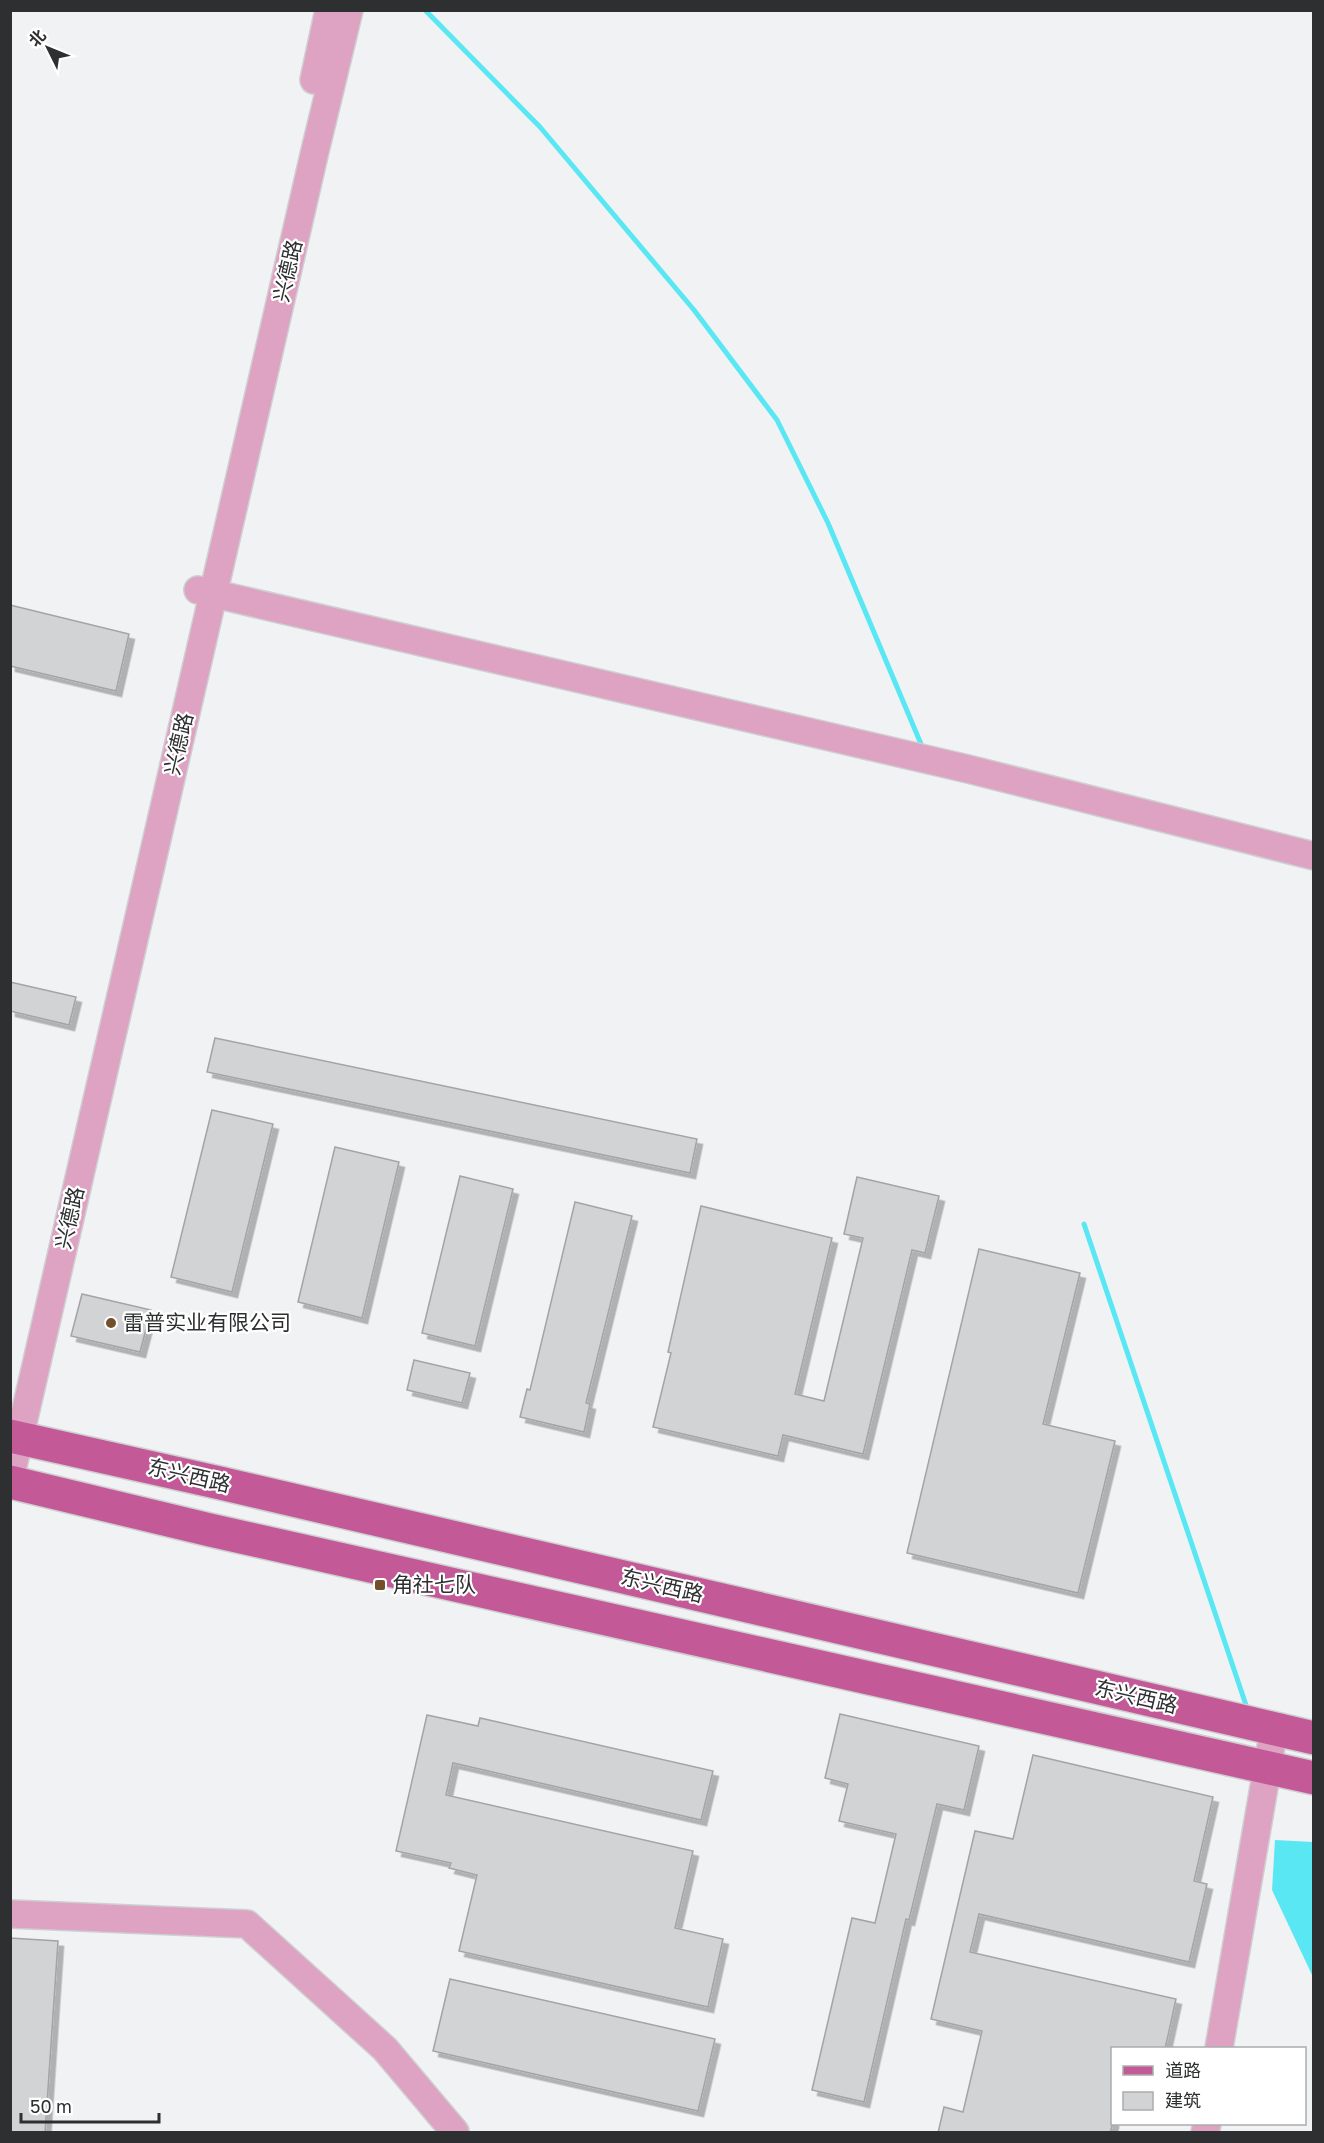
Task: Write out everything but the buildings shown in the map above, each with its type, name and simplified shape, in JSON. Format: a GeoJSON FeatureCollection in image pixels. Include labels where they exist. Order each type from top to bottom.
{"type":"FeatureCollection","features":[{"type":"Feature","properties":{"kind":"main road","name":"东兴西路"},"geometry":{"type":"LineString","coordinates":[[15,1438],[220,1483],[1310,1737]]}},
{"type":"Feature","properties":{"kind":"main road","name":"东兴西路"},"geometry":{"type":"LineString","coordinates":[[10,1480],[210,1530],[1314,1778]]}},
{"type":"Feature","properties":{"kind":"street","name":"兴德路"},"geometry":{"type":"LineString","coordinates":[[10,1480],[15,1438],[205,591],[329,10]]}},
{"type":"Feature","properties":{"kind":"street","name":"兴德路"},"geometry":{"type":"LineString","coordinates":[[10,1402],[205,591],[350,10]]}},
{"type":"Feature","properties":{"kind":"street"},"geometry":{"type":"LineString","coordinates":[[205,591],[968,769],[1314,856]]}},
{"type":"Feature","properties":{"kind":"street"},"geometry":{"type":"LineString","coordinates":[[1220,2047],[1267,1767],[1263,1726]]}},
{"type":"Feature","properties":{"kind":"street"},"geometry":{"type":"LineString","coordinates":[[10,1914],[247,1924],[385,2049],[455,2133]]}},
{"type":"Feature","properties":{"kind":"water"},"geometry":{"type":"Polygon","coordinates":[[[1275,1840],[1313,1842],[1313,1977],[1272,1890],[1275,1840]]]}},
{"type":"Feature","properties":{"kind":"waterway"},"geometry":{"type":"LineString","coordinates":[[425,10],[540,127],[694,310],[777,420],[828,523],[921,744]]}},
{"type":"Feature","properties":{"kind":"waterway"},"geometry":{"type":"LineString","coordinates":[[1084,1224],[1247,1708]]}},
{"type":"Feature","properties":{"kind":"place","name":"雷普实业有限公司"},"geometry":{"type":"Point","coordinates":[111,1323]}},
{"type":"Feature","properties":{"kind":"place","name":"角社七队"},"geometry":{"type":"Point","coordinates":[380,1585]}}]}
